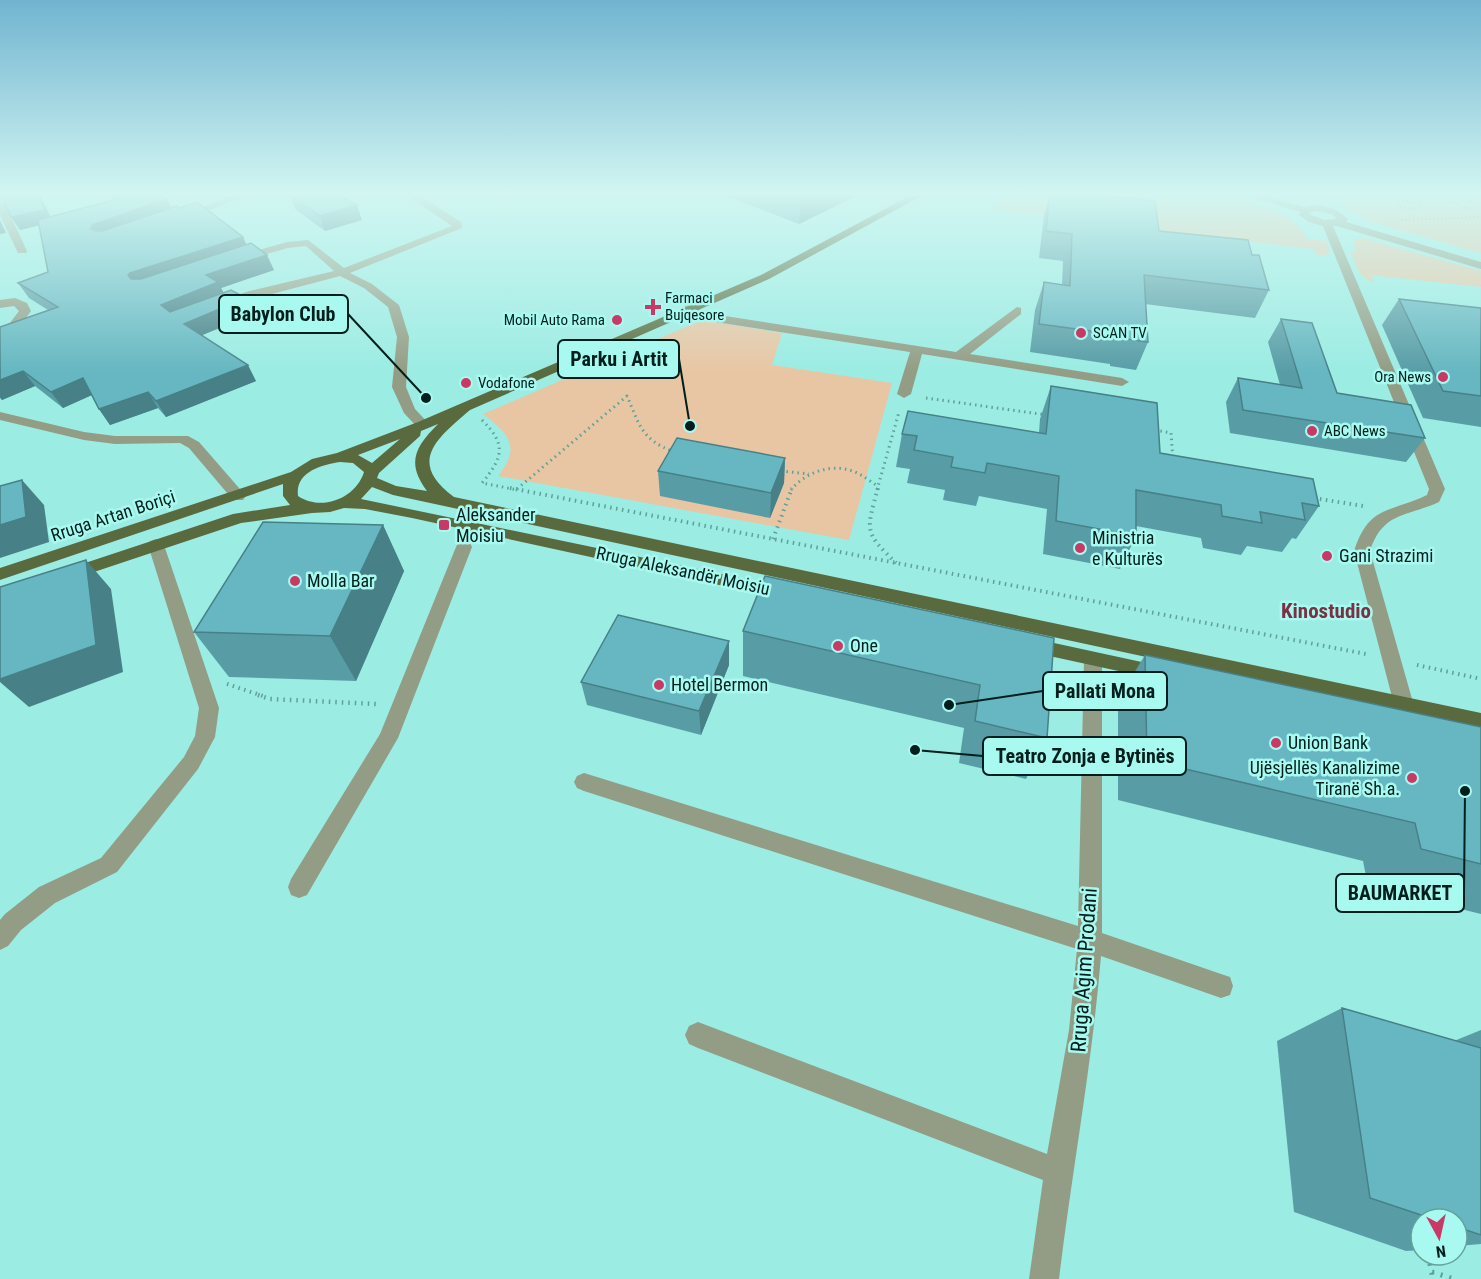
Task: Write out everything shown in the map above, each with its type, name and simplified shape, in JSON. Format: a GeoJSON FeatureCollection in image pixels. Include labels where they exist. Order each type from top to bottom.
{"type":"FeatureCollection","features":[{"type":"Feature","properties":{"kind":"main road"},"geometry":{"type":"LineString","coordinates":[[316,507],[304,506],[290,495],[290,485],[296,475],[308,466],[340,457],[423,425],[790,266],[814,253]]}},
{"type":"Feature","properties":{"kind":"main road"},"geometry":{"type":"LineString","coordinates":[[449,501],[433,490],[424,480],[421,462],[431,438],[466,406]]}},
{"type":"Feature","properties":{"kind":"main road"},"geometry":{"type":"LineString","coordinates":[[53,579],[238,518],[343,503],[355,497],[371,476],[423,425]]}},
{"type":"Feature","properties":{"kind":"main road"},"geometry":{"type":"LineString","coordinates":[[340,457],[355,458],[366,464],[371,476],[393,490],[1481,721]]}},
{"type":"Feature","properties":{"kind":"main road","name":"Rruga Artan Boriçi"},"geometry":{"type":"LineString","coordinates":[[0,574],[296,475]]}},
{"type":"Feature","properties":{"kind":"main road","name":"Rruga Aleksandër Moisiu"},"geometry":{"type":"LineString","coordinates":[[343,503],[365,504],[412,513],[801,596]]}},
{"type":"Feature","properties":{"kind":"main road"},"geometry":{"type":"LineString","coordinates":[[1011,641],[1173,676]]}},
{"type":"Feature","properties":{"kind":"main road"},"geometry":{"type":"LineString","coordinates":[[1388,722],[1415,728]]}},
{"type":"Feature","properties":{"kind":"street"},"geometry":{"type":"LineString","coordinates":[[229,262],[263,253]]}},
{"type":"Feature","properties":{"kind":"street"},"geometry":{"type":"LineString","coordinates":[[321,253],[342,272],[393,305],[403,337],[399,387],[410,410],[423,425]]}},
{"type":"Feature","properties":{"kind":"street"},"geometry":{"type":"LineString","coordinates":[[208,309],[250,294],[342,272],[392,253]]}},
{"type":"Feature","properties":{"kind":"street"},"geometry":{"type":"LineString","coordinates":[[1348,253],[1437,489],[1434,498],[1423,504],[1396,512],[1377,521],[1366,533],[1362,551],[1404,705],[1415,728]]}},
{"type":"Feature","properties":{"kind":"street"},"geometry":{"type":"LineString","coordinates":[[1437,253],[1481,266]]}},
{"type":"Feature","properties":{"kind":"street"},"geometry":{"type":"LineString","coordinates":[[1453,253],[1481,260]]}},
{"type":"Feature","properties":{"kind":"street"},"geometry":{"type":"LineString","coordinates":[[0,304],[15,302],[23,305],[25,311],[0,345]]}},
{"type":"Feature","properties":{"kind":"street"},"geometry":{"type":"LineString","coordinates":[[689,309],[709,317],[1122,382]]}},
{"type":"Feature","properties":{"kind":"street"},"geometry":{"type":"LineString","coordinates":[[958,357],[1017,311]]}},
{"type":"Feature","properties":{"kind":"street"},"geometry":{"type":"LineString","coordinates":[[904,394],[917,351]]}},
{"type":"Feature","properties":{"kind":"street"},"geometry":{"type":"LineString","coordinates":[[0,416],[84,436],[115,440],[183,439],[194,445],[238,496]]}},
{"type":"Feature","properties":{"kind":"street"},"geometry":{"type":"LineString","coordinates":[[0,938],[13,922],[47,895],[109,865],[191,763],[205,737],[209,708],[156,545]]}},
{"type":"Feature","properties":{"kind":"street"},"geometry":{"type":"LineString","coordinates":[[299,887],[388,738],[464,547]]}},
{"type":"Feature","properties":{"kind":"street","name":"Rruga Agim Prodani"},"geometry":{"type":"LineString","coordinates":[[1044,1279],[1058,1172],[1082,1029],[1090,941],[1093,659]]}},
{"type":"Feature","properties":{"kind":"street"},"geometry":{"type":"LineString","coordinates":[[584,782],[1090,941],[1221,986]]}},
{"type":"Feature","properties":{"kind":"street"},"geometry":{"type":"LineString","coordinates":[[698,1035],[1058,1172]]}},
{"type":"Feature","properties":{"kind":"path"},"geometry":{"type":"LineString","coordinates":[[896,563],[873,541],[868,523],[904,394],[1055,416]]}},
{"type":"Feature","properties":{"kind":"path"},"geometry":{"type":"LineString","coordinates":[[488,426],[498,435],[501,449],[496,467],[482,483],[1391,659],[1481,679]]}},
{"type":"Feature","properties":{"kind":"path"},"geometry":{"type":"LineString","coordinates":[[1148,429],[1172,433],[1174,462]]}},
{"type":"Feature","properties":{"kind":"path"},"geometry":{"type":"LineString","coordinates":[[773,539],[792,488],[809,474],[836,468],[856,472],[878,486]]}},
{"type":"Feature","properties":{"kind":"path"},"geometry":{"type":"LineString","coordinates":[[1303,495],[1396,512]]}},
{"type":"Feature","properties":{"kind":"path"},"geometry":{"type":"LineString","coordinates":[[219,681],[270,699]]}},
{"type":"Feature","properties":{"kind":"path"},"geometry":{"type":"LineString","coordinates":[[1430,1267],[1433,1279]]}},
{"type":"Feature","properties":{"kind":"path"},"geometry":{"type":"LineString","coordinates":[[1431,1271],[1454,1279]]}},
{"type":"Feature","properties":{"kind":"shaded area"},"geometry":{"type":"Polygon","coordinates":[[[1316,253],[1328,253],[1326,255],[1317,255],[1316,253]]]}},
{"type":"Feature","properties":{"kind":"shaded area"},"geometry":{"type":"Polygon","coordinates":[[[1351,253],[1415,253],[1481,271],[1481,287],[1371,275],[1374,282],[1364,277],[1358,270],[1351,253]]]}},
{"type":"Feature","properties":{"kind":"shaded area"},"geometry":{"type":"Polygon","coordinates":[[[702,320],[782,333],[772,365],[892,383],[849,540],[498,476],[509,457],[509,442],[500,428],[483,414],[702,320]]]}},
{"type":"Feature","properties":{"kind":"building"},"geometry":{"type":"Polygon","coordinates":[[[44,253],[194,253],[128,275],[131,279],[141,279],[221,253],[264,253],[267,255],[206,275],[218,282],[161,305],[170,312],[231,290],[246,298],[184,324],[248,365],[156,401],[148,392],[99,409],[83,378],[51,392],[23,371],[0,380],[0,327],[58,307],[18,283],[48,272],[44,253]]]}},
{"type":"Feature","properties":{"kind":"building"},"geometry":{"type":"Polygon","coordinates":[[[1071,253],[1251,253],[1252,255],[1259,255],[1269,290],[1144,275],[1148,342],[1121,338],[1121,335],[1039,324],[1044,282],[1070,286],[1071,253]]]}},
{"type":"Feature","properties":{"kind":"building"},"geometry":{"type":"Polygon","coordinates":[[[1399,299],[1481,308],[1481,396],[1443,391],[1399,299]]]}},
{"type":"Feature","properties":{"kind":"building"},"geometry":{"type":"Polygon","coordinates":[[[1281,319],[1312,323],[1337,393],[1411,405],[1425,438],[1243,410],[1238,378],[1302,388],[1281,319]]]}},
{"type":"Feature","properties":{"kind":"building"},"geometry":{"type":"Polygon","coordinates":[[[1051,386],[1157,403],[1160,453],[1313,479],[1319,506],[1302,503],[1305,520],[1260,512],[1262,523],[1222,516],[1221,505],[1136,490],[1136,536],[1056,521],[1059,476],[987,463],[985,473],[951,467],[953,457],[914,450],[917,436],[902,434],[908,411],[1046,434],[1051,386]]]}},
{"type":"Feature","properties":{"kind":"building"},"geometry":{"type":"Polygon","coordinates":[[[677,438],[785,458],[771,493],[658,471],[677,438]]]}},
{"type":"Feature","properties":{"kind":"building"},"geometry":{"type":"Polygon","coordinates":[[[22,480],[26,517],[0,525],[0,486],[22,480]]]}},
{"type":"Feature","properties":{"kind":"building"},"geometry":{"type":"Polygon","coordinates":[[[263,522],[383,525],[330,636],[194,632],[263,522]]]}},
{"type":"Feature","properties":{"kind":"building"},"geometry":{"type":"Polygon","coordinates":[[[86,560],[96,645],[0,679],[0,587],[86,560]]]}},
{"type":"Feature","properties":{"kind":"building"},"geometry":{"type":"Polygon","coordinates":[[[765,576],[1054,638],[1047,738],[975,721],[980,685],[743,631],[765,576]]]}},
{"type":"Feature","properties":{"kind":"building","name":"Hotel Bermon"},"geometry":{"type":"Polygon","coordinates":[[[618,615],[729,641],[699,711],[581,682],[618,615]]]}},
{"type":"Feature","properties":{"kind":"building"},"geometry":{"type":"Polygon","coordinates":[[[1145,655],[1481,727],[1481,864],[1421,849],[1415,823],[1147,760],[1145,655]]]}},
{"type":"Feature","properties":{"kind":"building"},"geometry":{"type":"Polygon","coordinates":[[[1342,1008],[1481,1048],[1481,1235],[1469,1231],[1469,1207],[1409,1207],[1409,1211],[1370,1198],[1342,1008]]]}},
{"type":"Feature","properties":{"kind":"place","name":"Farmaci Bujqesore"},"geometry":{"type":"Point","coordinates":[653,307]}},
{"type":"Feature","properties":{"kind":"place","name":"Mobil Auto Rama"},"geometry":{"type":"Point","coordinates":[617,320]}},
{"type":"Feature","properties":{"kind":"place","name":"SCAN TV"},"geometry":{"type":"Point","coordinates":[1081,333]}},
{"type":"Feature","properties":{"kind":"place","name":"Ora News"},"geometry":{"type":"Point","coordinates":[1443,377]}},
{"type":"Feature","properties":{"kind":"place","name":"Vodafone"},"geometry":{"type":"Point","coordinates":[466,383]}},
{"type":"Feature","properties":{"kind":"place","name":"Babylon Club"},"geometry":{"type":"Point","coordinates":[426,398]}},
{"type":"Feature","properties":{"kind":"place","name":"Parku i Artit"},"geometry":{"type":"Point","coordinates":[690,426]}},
{"type":"Feature","properties":{"kind":"place","name":"ABC News"},"geometry":{"type":"Point","coordinates":[1312,431]}},
{"type":"Feature","properties":{"kind":"place","name":"Aleksander Moisiu"},"geometry":{"type":"Point","coordinates":[444,525]}},
{"type":"Feature","properties":{"kind":"place","name":"Ministria e Kulturës"},"geometry":{"type":"Point","coordinates":[1080,548]}},
{"type":"Feature","properties":{"kind":"place","name":"Gani Strazimi"},"geometry":{"type":"Point","coordinates":[1327,556]}},
{"type":"Feature","properties":{"kind":"place","name":"Molla Bar"},"geometry":{"type":"Point","coordinates":[295,581]}},
{"type":"Feature","properties":{"kind":"place","name":"One"},"geometry":{"type":"Point","coordinates":[838,646]}},
{"type":"Feature","properties":{"kind":"place","name":"Hotel Bermon"},"geometry":{"type":"Point","coordinates":[659,685]}},
{"type":"Feature","properties":{"kind":"place","name":"Pallati Mona"},"geometry":{"type":"Point","coordinates":[949,705]}},
{"type":"Feature","properties":{"kind":"place","name":"Union Bank"},"geometry":{"type":"Point","coordinates":[1276,743]}},
{"type":"Feature","properties":{"kind":"place","name":"Teatro Zonja e Bytinës"},"geometry":{"type":"Point","coordinates":[915,750]}},
{"type":"Feature","properties":{"kind":"place","name":"Ujësjellës Kanalizime Tiranë Sh.a."},"geometry":{"type":"Point","coordinates":[1412,778]}},
{"type":"Feature","properties":{"kind":"place","name":"BAUMARKET"},"geometry":{"type":"Point","coordinates":[1465,791]}},
{"type":"Feature","properties":{"kind":"district","name":"Kinostudio"},"geometry":{"type":"Point","coordinates":[1326,611]}}]}
